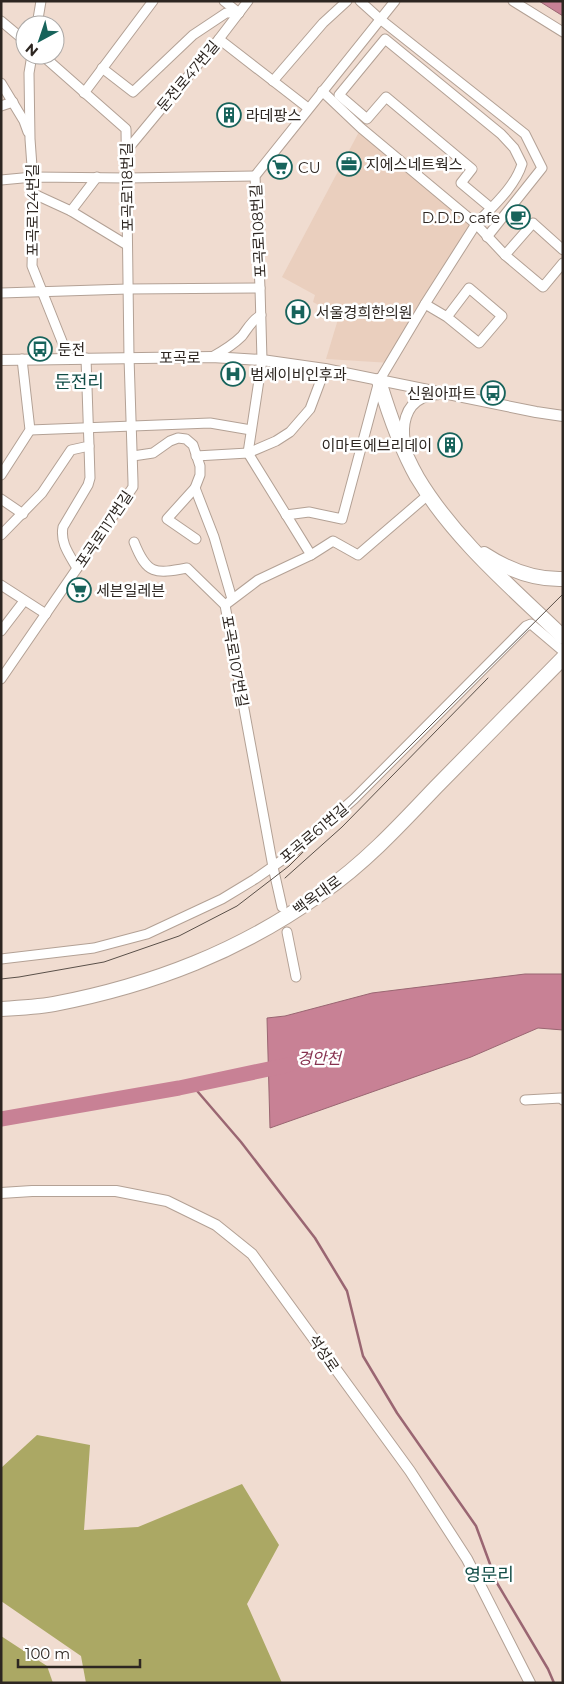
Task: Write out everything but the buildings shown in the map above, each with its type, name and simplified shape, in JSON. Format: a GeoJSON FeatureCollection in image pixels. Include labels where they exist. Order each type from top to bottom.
{"type":"FeatureCollection","features":[{"type":"Feature","properties":{"kind":"main road"},"geometry":{"type":"LineString","coordinates":[[379,381],[392,424],[406,456],[428,494],[464,540],[563,637]]}},
{"type":"Feature","properties":{"kind":"main road"},"geometry":{"type":"LineString","coordinates":[[464,540],[492,560],[515,570],[533,576],[563,578]]}},
{"type":"Feature","properties":{"kind":"main road","name":"백옥대로"},"geometry":{"type":"LineString","coordinates":[[1,1010],[52,1004],[127,987],[167,975],[233,947],[294,912],[325,891],[391,834],[562,656]]}},
{"type":"Feature","properties":{"kind":"street"},"geometry":{"type":"LineString","coordinates":[[39,15],[41,1]]}},
{"type":"Feature","properties":{"kind":"street"},"geometry":{"type":"LineString","coordinates":[[84,93],[153,1]]}},
{"type":"Feature","properties":{"kind":"street"},"geometry":{"type":"LineString","coordinates":[[224,1],[239,13]]}},
{"type":"Feature","properties":{"kind":"street","name":"둔전로47번길"},"geometry":{"type":"LineString","coordinates":[[127,150],[220,39],[248,1]]}},
{"type":"Feature","properties":{"kind":"street"},"geometry":{"type":"LineString","coordinates":[[273,81],[323,23],[348,1]]}},
{"type":"Feature","properties":{"kind":"street"},"geometry":{"type":"LineString","coordinates":[[360,1],[380,20],[525,134],[542,168],[487,237]]}},
{"type":"Feature","properties":{"kind":"street","name":"포곡로108번길"},"geometry":{"type":"LineString","coordinates":[[262,360],[255,176],[395,1]]}},
{"type":"Feature","properties":{"kind":"street"},"geometry":{"type":"LineString","coordinates":[[513,1],[563,32]]}},
{"type":"Feature","properties":{"kind":"street"},"geometry":{"type":"LineString","coordinates":[[102,68],[133,92],[193,36],[226,13],[239,13]]}},
{"type":"Feature","properties":{"kind":"street"},"geometry":{"type":"LineString","coordinates":[[1,21],[15,33]]}},
{"type":"Feature","properties":{"kind":"street"},"geometry":{"type":"LineString","coordinates":[[220,39],[308,108]]}},
{"type":"Feature","properties":{"kind":"street"},"geometry":{"type":"LineString","coordinates":[[286,514],[309,512],[342,519],[379,381],[476,224],[491,208],[518,175],[522,164],[514,148],[501,134],[384,39],[339,95],[367,119],[386,97],[472,169],[461,183],[491,208]]}},
{"type":"Feature","properties":{"kind":"street","name":"포곡로124번길"},"geometry":{"type":"LineString","coordinates":[[30,65],[30,139],[34,194],[32,266],[69,359]]}},
{"type":"Feature","properties":{"kind":"street","name":"포곡로118번길"},"geometry":{"type":"LineString","coordinates":[[53,65],[126,129],[129,357]]}},
{"type":"Feature","properties":{"kind":"street"},"geometry":{"type":"LineString","coordinates":[[1,83],[24,121],[30,139]]}},
{"type":"Feature","properties":{"kind":"street"},"geometry":{"type":"LineString","coordinates":[[322,91],[361,128],[476,224],[505,255],[543,287],[563,263]]}},
{"type":"Feature","properties":{"kind":"street"},"geometry":{"type":"LineString","coordinates":[[1,106],[13,102]]}},
{"type":"Feature","properties":{"kind":"street"},"geometry":{"type":"LineString","coordinates":[[1,180],[33,177],[255,176]]}},
{"type":"Feature","properties":{"kind":"street"},"geometry":{"type":"LineString","coordinates":[[71,210],[97,178]]}},
{"type":"Feature","properties":{"kind":"street"},"geometry":{"type":"LineString","coordinates":[[34,194],[71,210],[128,245]]}},
{"type":"Feature","properties":{"kind":"street"},"geometry":{"type":"LineString","coordinates":[[505,255],[533,223],[563,250]]}},
{"type":"Feature","properties":{"kind":"street"},"geometry":{"type":"LineString","coordinates":[[1,293],[128,289],[260,288]]}},
{"type":"Feature","properties":{"kind":"street"},"geometry":{"type":"LineString","coordinates":[[425,304],[447,317],[479,343],[502,316],[470,288],[447,317]]}},
{"type":"Feature","properties":{"kind":"street"},"geometry":{"type":"LineString","coordinates":[[212,357],[232,346],[255,318],[261,315]]}},
{"type":"Feature","properties":{"kind":"street","name":"포곡로"},"geometry":{"type":"LineString","coordinates":[[1,360],[129,357],[212,357],[262,360],[325,369],[563,416]]}},
{"type":"Feature","properties":{"kind":"street","name":"포곡로117번길"},"geometry":{"type":"LineString","coordinates":[[1,679],[5,666],[46,614],[132,487],[133,456],[129,357]]}},
{"type":"Feature","properties":{"kind":"street"},"geometry":{"type":"LineString","coordinates":[[78,568],[66,548],[62,534],[63,526],[88,485],[90,478],[86,358]]}},
{"type":"Feature","properties":{"kind":"street"},"geometry":{"type":"LineString","coordinates":[[1,475],[30,430],[22,359]]}},
{"type":"Feature","properties":{"kind":"street"},"geometry":{"type":"LineString","coordinates":[[262,360],[248,453],[311,555]]}},
{"type":"Feature","properties":{"kind":"street"},"geometry":{"type":"LineString","coordinates":[[196,456],[248,453],[276,441],[290,432],[310,409],[325,369]]}},
{"type":"Feature","properties":{"kind":"street"},"geometry":{"type":"LineString","coordinates":[[406,456],[403,431],[405,418],[411,407],[422,398],[444,393]]}},
{"type":"Feature","properties":{"kind":"street"},"geometry":{"type":"LineString","coordinates":[[30,430],[210,423],[251,430]]}},
{"type":"Feature","properties":{"kind":"street"},"geometry":{"type":"LineString","coordinates":[[133,456],[154,453],[170,441],[178,438],[186,439],[193,445],[200,466],[200,475],[195,488],[167,519],[196,539]]}},
{"type":"Feature","properties":{"kind":"street"},"geometry":{"type":"LineString","coordinates":[[1,535],[42,493],[71,450],[89,446]]}},
{"type":"Feature","properties":{"kind":"street"},"geometry":{"type":"LineString","coordinates":[[195,488],[214,537],[229,602]]}},
{"type":"Feature","properties":{"kind":"street","name":"포곡로107번길"},"geometry":{"type":"LineString","coordinates":[[282,907],[273,867],[229,602],[271,573],[311,555],[333,541],[358,555],[428,494]]}},
{"type":"Feature","properties":{"kind":"street"},"geometry":{"type":"LineString","coordinates":[[1,499],[23,514]]}},
{"type":"Feature","properties":{"kind":"street"},"geometry":{"type":"LineString","coordinates":[[134,542],[140,558],[156,571],[164,572],[187,568],[229,602]]}},
{"type":"Feature","properties":{"kind":"street"},"geometry":{"type":"LineString","coordinates":[[1,585],[46,614]]}},
{"type":"Feature","properties":{"kind":"street"},"geometry":{"type":"LineString","coordinates":[[1,631],[24,601]]}},
{"type":"Feature","properties":{"kind":"street","name":"포곡로61번길"},"geometry":{"type":"LineString","coordinates":[[1,959],[94,948],[147,934],[222,899],[295,851],[354,799],[526,626],[531,624],[562,656]]}},
{"type":"Feature","properties":{"kind":"street"},"geometry":{"type":"LineString","coordinates":[[287,932],[296,977]]}},
{"type":"Feature","properties":{"kind":"street"},"geometry":{"type":"LineString","coordinates":[[525,1100],[561,1098],[563,1100]]}},
{"type":"Feature","properties":{"kind":"street","name":"석성로"},"geometry":{"type":"LineString","coordinates":[[1,1193],[116,1191],[167,1201],[216,1224],[252,1254],[410,1471],[467,1559],[530,1683]]}},
{"type":"Feature","properties":{"kind":"shaded area"},"geometry":{"type":"Polygon","coordinates":[[[361,128],[476,224],[391,363],[326,359],[339,316],[313,302],[315,295],[282,277],[361,128]]]}},
{"type":"Feature","properties":{"kind":"shaded area"},"geometry":{"type":"Polygon","coordinates":[[[37,1435],[90,1445],[84,1530],[138,1527],[242,1484],[279,1545],[247,1604],[282,1683],[86,1683],[81,1656],[1,1601],[1,1468],[37,1435]]]}},
{"type":"Feature","properties":{"kind":"shaded area"},"geometry":{"type":"Polygon","coordinates":[[[1,1636],[47,1666],[53,1683],[1,1683],[1,1636]]]}},
{"type":"Feature","properties":{"kind":"water"},"geometry":{"type":"Polygon","coordinates":[[[539,1],[563,1],[563,16],[539,1]]]}},
{"type":"Feature","properties":{"kind":"water","name":"경안천"},"geometry":{"type":"Polygon","coordinates":[[[525,974],[563,974],[563,1030],[538,1028],[471,1057],[270,1128],[267,1018],[285,1016],[372,993],[525,974]]]}},
{"type":"Feature","properties":{"kind":"waterway","name":"경안천"},"geometry":{"type":"LineString","coordinates":[[1,1119],[179,1088],[288,1065]]}},
{"type":"Feature","properties":{"kind":"waterway"},"geometry":{"type":"LineString","coordinates":[[192,1085],[241,1142],[315,1238],[347,1291],[363,1356],[397,1413],[476,1526],[497,1583],[548,1669],[554,1683]]}},
{"type":"Feature","properties":{"kind":"tram line"},"geometry":{"type":"LineString","coordinates":[[1,979],[104,962],[179,936],[237,906],[289,866],[563,594]]}},
{"type":"Feature","properties":{"kind":"tram line"},"geometry":{"type":"LineString","coordinates":[[285,878],[342,827],[488,678]]}},
{"type":"Feature","properties":{"kind":"place","name":"라데팡스"},"geometry":{"type":"Point","coordinates":[229,115]}},
{"type":"Feature","properties":{"kind":"place","name":"지에스네트웍스"},"geometry":{"type":"Point","coordinates":[349,164]}},
{"type":"Feature","properties":{"kind":"place","name":"CU"},"geometry":{"type":"Point","coordinates":[280,167]}},
{"type":"Feature","properties":{"kind":"place","name":"D.D.D cafe"},"geometry":{"type":"Point","coordinates":[518,217]}},
{"type":"Feature","properties":{"kind":"place","name":"서울경희한의원"},"geometry":{"type":"Point","coordinates":[298,312]}},
{"type":"Feature","properties":{"kind":"place","name":"둔전"},"geometry":{"type":"Point","coordinates":[40,349]}},
{"type":"Feature","properties":{"kind":"place","name":"범세이비인후과"},"geometry":{"type":"Point","coordinates":[233,374]}},
{"type":"Feature","properties":{"kind":"place","name":"신원아파트"},"geometry":{"type":"Point","coordinates":[493,393]}},
{"type":"Feature","properties":{"kind":"place","name":"이마트에브리데이"},"geometry":{"type":"Point","coordinates":[450,445]}},
{"type":"Feature","properties":{"kind":"place","name":"세븐일레븐"},"geometry":{"type":"Point","coordinates":[79,590]}},
{"type":"Feature","properties":{"kind":"district","name":"둔전리"},"geometry":{"type":"Point","coordinates":[79,382]}},
{"type":"Feature","properties":{"kind":"district","name":"영문리"},"geometry":{"type":"Point","coordinates":[489,1575]}}]}
